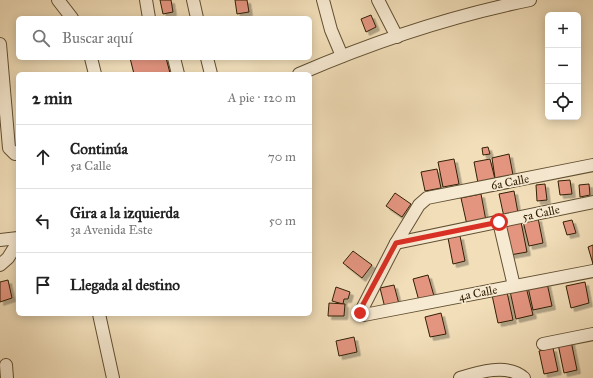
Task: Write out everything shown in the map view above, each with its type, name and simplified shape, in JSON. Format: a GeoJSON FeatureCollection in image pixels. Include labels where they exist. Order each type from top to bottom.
{"type":"FeatureCollection","features":[{"type":"Feature","properties":{"kind":"street"},"geometry":{"type":"LineString","coordinates":[[58,0],[70,16]]}},
{"type":"Feature","properties":{"kind":"street"},"geometry":{"type":"LineString","coordinates":[[146,0],[150,16]]}},
{"type":"Feature","properties":{"kind":"street"},"geometry":{"type":"LineString","coordinates":[[193,0],[197,16]]}},
{"type":"Feature","properties":{"kind":"street"},"geometry":{"type":"LineString","coordinates":[[323,0],[331,30],[342,56]]}},
{"type":"Feature","properties":{"kind":"street"},"geometry":{"type":"LineString","coordinates":[[378,0],[397,37]]}},
{"type":"Feature","properties":{"kind":"street"},"geometry":{"type":"LineString","coordinates":[[304,72],[342,56],[479,10],[530,0]]}},
{"type":"Feature","properties":{"kind":"street"},"geometry":{"type":"LineString","coordinates":[[0,44],[9,151]]}},
{"type":"Feature","properties":{"kind":"street"},"geometry":{"type":"LineString","coordinates":[[92,60],[94,72]]}},
{"type":"Feature","properties":{"kind":"street"},"geometry":{"type":"LineString","coordinates":[[174,60],[178,72]]}},
{"type":"Feature","properties":{"kind":"street"},"geometry":{"type":"LineString","coordinates":[[208,60],[210,72]]}},
{"type":"Feature","properties":{"kind":"street","name":"6a Calle"},"geometry":{"type":"LineString","coordinates":[[396,243],[419,205],[427,198],[593,165]]}},
{"type":"Feature","properties":{"kind":"street","name":"5a Calle"},"geometry":{"type":"LineString","coordinates":[[396,243],[593,202]]}},
{"type":"Feature","properties":{"kind":"street"},"geometry":{"type":"LineString","coordinates":[[499,222],[514,286]]}},
{"type":"Feature","properties":{"kind":"street"},"geometry":{"type":"LineString","coordinates":[[0,240],[16,238]]}},
{"type":"Feature","properties":{"kind":"street","name":"4a Calle"},"geometry":{"type":"LineString","coordinates":[[396,243],[360,310],[362,315],[593,271]]}},
{"type":"Feature","properties":{"kind":"street"},"geometry":{"type":"LineString","coordinates":[[0,265],[8,258],[16,245]]}},
{"type":"Feature","properties":{"kind":"street"},"geometry":{"type":"LineString","coordinates":[[99,316],[113,378]]}},
{"type":"Feature","properties":{"kind":"street"},"geometry":{"type":"LineString","coordinates":[[543,344],[593,334]]}},
{"type":"Feature","properties":{"kind":"street"},"geometry":{"type":"LineString","coordinates":[[6,365],[7,378]]}},
{"type":"Feature","properties":{"kind":"street"},"geometry":{"type":"LineString","coordinates":[[460,378],[477,372],[498,370],[519,374],[524,378]]}},
{"type":"Feature","properties":{"kind":"building"},"geometry":{"type":"Polygon","coordinates":[[[160,0],[171,0],[173,12],[163,14],[160,0]]]}},
{"type":"Feature","properties":{"kind":"building"},"geometry":{"type":"Polygon","coordinates":[[[235,0],[247,0],[249,12],[237,14],[235,0]]]}},
{"type":"Feature","properties":{"kind":"building"},"geometry":{"type":"Polygon","coordinates":[[[371,15],[376,27],[366,32],[361,19],[371,15]]]}},
{"type":"Feature","properties":{"kind":"building"},"geometry":{"type":"Polygon","coordinates":[[[130,60],[167,60],[170,72],[134,72],[130,60]]]}},
{"type":"Feature","properties":{"kind":"building"},"geometry":{"type":"Polygon","coordinates":[[[488,147],[490,154],[483,155],[482,148],[488,147]]]}},
{"type":"Feature","properties":{"kind":"building"},"geometry":{"type":"Polygon","coordinates":[[[509,154],[513,175],[495,178],[492,158],[509,154]]]}},
{"type":"Feature","properties":{"kind":"building"},"geometry":{"type":"Polygon","coordinates":[[[454,159],[459,184],[443,187],[438,162],[454,159]]]}},
{"type":"Feature","properties":{"kind":"building"},"geometry":{"type":"Polygon","coordinates":[[[490,159],[495,179],[478,183],[474,162],[490,159]]]}},
{"type":"Feature","properties":{"kind":"building"},"geometry":{"type":"Polygon","coordinates":[[[437,169],[441,188],[425,191],[421,172],[437,169]]]}},
{"type":"Feature","properties":{"kind":"building"},"geometry":{"type":"Polygon","coordinates":[[[570,180],[572,194],[560,195],[558,181],[570,180]]]}},
{"type":"Feature","properties":{"kind":"building"},"geometry":{"type":"Polygon","coordinates":[[[545,184],[547,200],[537,201],[536,185],[545,184]]]}},
{"type":"Feature","properties":{"kind":"building"},"geometry":{"type":"Polygon","coordinates":[[[589,184],[590,195],[580,197],[579,185],[589,184]]]}},
{"type":"Feature","properties":{"kind":"building"},"geometry":{"type":"Polygon","coordinates":[[[514,191],[518,213],[504,217],[499,194],[514,191]]]}},
{"type":"Feature","properties":{"kind":"building"},"geometry":{"type":"Polygon","coordinates":[[[395,193],[411,204],[402,217],[386,206],[395,193]]]}},
{"type":"Feature","properties":{"kind":"building"},"geometry":{"type":"Polygon","coordinates":[[[481,194],[486,221],[467,225],[461,198],[481,194]]]}},
{"type":"Feature","properties":{"kind":"building"},"geometry":{"type":"Polygon","coordinates":[[[538,218],[543,243],[529,246],[523,221],[538,218]]]}},
{"type":"Feature","properties":{"kind":"building"},"geometry":{"type":"Polygon","coordinates":[[[572,220],[576,233],[567,235],[563,222],[572,220]]]}},
{"type":"Feature","properties":{"kind":"building"},"geometry":{"type":"Polygon","coordinates":[[[521,222],[527,252],[510,255],[504,225],[521,222]]]}},
{"type":"Feature","properties":{"kind":"building"},"geometry":{"type":"Polygon","coordinates":[[[460,236],[465,261],[453,264],[448,238],[460,236]]]}},
{"type":"Feature","properties":{"kind":"building"},"geometry":{"type":"Polygon","coordinates":[[[593,245],[593,264],[588,247],[593,245]]]}},
{"type":"Feature","properties":{"kind":"building"},"geometry":{"type":"Polygon","coordinates":[[[353,251],[372,265],[362,278],[343,263],[353,251]]]}},
{"type":"Feature","properties":{"kind":"building"},"geometry":{"type":"Polygon","coordinates":[[[428,275],[434,296],[419,301],[413,279],[428,275]]]}},
{"type":"Feature","properties":{"kind":"building"},"geometry":{"type":"Polygon","coordinates":[[[8,280],[12,298],[0,302],[0,282],[8,280]]]}},
{"type":"Feature","properties":{"kind":"building"},"geometry":{"type":"Polygon","coordinates":[[[585,282],[589,303],[571,308],[566,286],[585,282]]]}},
{"type":"Feature","properties":{"kind":"building"},"geometry":{"type":"Polygon","coordinates":[[[547,283],[552,306],[533,310],[528,287],[547,283]]]}},
{"type":"Feature","properties":{"kind":"building"},"geometry":{"type":"Polygon","coordinates":[[[394,285],[399,304],[385,308],[380,288],[394,285]]]}},
{"type":"Feature","properties":{"kind":"building"},"geometry":{"type":"Polygon","coordinates":[[[336,287],[350,292],[348,299],[344,299],[343,304],[332,301],[336,287]]]}},
{"type":"Feature","properties":{"kind":"building"},"geometry":{"type":"Polygon","coordinates":[[[526,287],[533,315],[516,319],[510,291],[526,287]]]}},
{"type":"Feature","properties":{"kind":"building"},"geometry":{"type":"Polygon","coordinates":[[[507,292],[513,320],[498,323],[492,295],[507,292]]]}},
{"type":"Feature","properties":{"kind":"building"},"geometry":{"type":"Polygon","coordinates":[[[329,303],[345,304],[344,316],[328,316],[329,303]]]}},
{"type":"Feature","properties":{"kind":"building"},"geometry":{"type":"Polygon","coordinates":[[[441,313],[446,334],[430,337],[425,317],[441,313]]]}},
{"type":"Feature","properties":{"kind":"building"},"geometry":{"type":"Polygon","coordinates":[[[354,337],[357,352],[339,356],[336,341],[354,337]]]}},
{"type":"Feature","properties":{"kind":"building"},"geometry":{"type":"Polygon","coordinates":[[[571,341],[577,370],[564,373],[558,344],[571,341]]]}},
{"type":"Feature","properties":{"kind":"building"},"geometry":{"type":"Polygon","coordinates":[[[553,348],[558,371],[544,374],[539,351],[553,348]]]}},
{"type":"Feature","properties":{"kind":"route"},"geometry":{"type":"LineString","coordinates":[[360,313],[360,310],[396,243],[499,222]]}}]}
